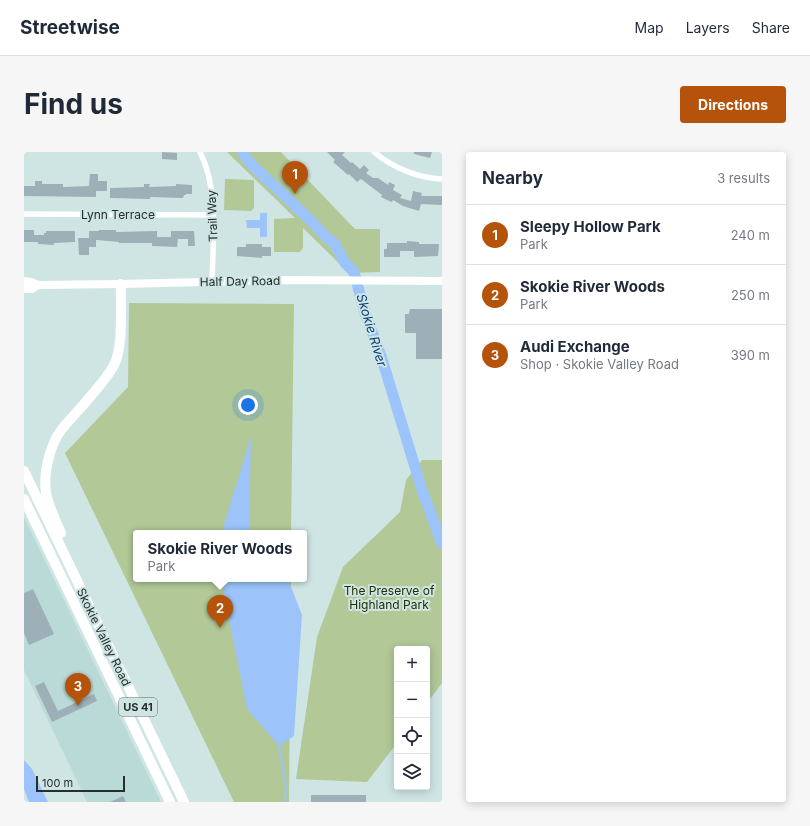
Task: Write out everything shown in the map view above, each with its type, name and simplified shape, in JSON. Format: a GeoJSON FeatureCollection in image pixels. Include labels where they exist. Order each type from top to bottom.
{"type":"FeatureCollection","features":[{"type":"Feature","properties":{"kind":"highway"},"geometry":{"type":"LineString","coordinates":[[91,611],[48,501],[46,491],[47,467],[55,440],[62,429],[104,381],[114,364],[120,342],[121,284]]}},
{"type":"Feature","properties":{"kind":"highway","name":"Skokie Valley Road"},"geometry":{"type":"LineString","coordinates":[[24,471],[184,802]]}},
{"type":"Feature","properties":{"kind":"highway","name":"Skokie Valley Road"},"geometry":{"type":"LineString","coordinates":[[24,498],[170,802]]}},
{"type":"Feature","properties":{"kind":"main road","name":"Half Day Road"},"geometry":{"type":"LineString","coordinates":[[24,281],[38,285],[343,279],[442,281]]}},
{"type":"Feature","properties":{"kind":"main road","name":"Half Day Road"},"geometry":{"type":"LineString","coordinates":[[24,289],[32,289],[38,285]]}},
{"type":"Feature","properties":{"kind":"street","name":"Trail Way"},"geometry":{"type":"LineString","coordinates":[[200,152],[209,176],[212,194],[212,281]]}},
{"type":"Feature","properties":{"kind":"street"},"geometry":{"type":"LineString","coordinates":[[374,152],[395,166],[407,171],[425,177],[442,179]]}},
{"type":"Feature","properties":{"kind":"street","name":"Lynn Terrace"},"geometry":{"type":"LineString","coordinates":[[24,214],[213,215]]}},
{"type":"Feature","properties":{"kind":"shaded area"},"geometry":{"type":"Polygon","coordinates":[[[24,517],[161,802],[87,802],[24,670],[24,517]]]}},
{"type":"Feature","properties":{"kind":"green space"},"geometry":{"type":"Polygon","coordinates":[[[227,152],[281,152],[355,229],[380,229],[380,272],[349,273],[303,228],[303,248],[300,252],[274,252],[274,219],[295,218],[227,152]]]}},
{"type":"Feature","properties":{"kind":"green space"},"geometry":{"type":"Polygon","coordinates":[[[225,179],[254,180],[254,208],[251,211],[224,210],[225,179]]]}},
{"type":"Feature","properties":{"kind":"green space"},"geometry":{"type":"Polygon","coordinates":[[[129,303],[294,304],[291,530],[133,530],[133,582],[291,582],[289,802],[234,802],[65,453],[128,387],[129,303]]]}},
{"type":"Feature","properties":{"kind":"green space","name":"The Preserve of Highland Park"},"geometry":{"type":"Polygon","coordinates":[[[422,460],[442,460],[442,683],[430,699],[430,646],[394,646],[394,747],[367,782],[296,779],[317,637],[343,567],[400,512],[406,480],[422,460]]]}},
{"type":"Feature","properties":{"kind":"water"},"geometry":{"type":"Polygon","coordinates":[[[260,213],[267,213],[267,237],[260,237],[260,228],[247,228],[246,220],[260,220],[260,213]]]}},
{"type":"Feature","properties":{"kind":"water"},"geometry":{"type":"Polygon","coordinates":[[[251,437],[249,530],[223,530],[251,437]]]}},
{"type":"Feature","properties":{"kind":"water"},"geometry":{"type":"Polygon","coordinates":[[[224,582],[289,582],[302,615],[294,736],[279,746],[247,709],[224,594],[224,582]]]}},
{"type":"Feature","properties":{"kind":"water"},"geometry":{"type":"Polygon","coordinates":[[[24,760],[32,769],[48,802],[29,802],[24,789],[24,760]]]}},
{"type":"Feature","properties":{"kind":"building"},"geometry":{"type":"Polygon","coordinates":[[[162,152],[177,153],[177,160],[162,159],[162,152]]]}},
{"type":"Feature","properties":{"kind":"building"},"geometry":{"type":"Polygon","coordinates":[[[327,152],[345,152],[342,155],[360,169],[364,165],[369,170],[366,173],[373,178],[378,178],[388,185],[389,182],[395,185],[393,190],[402,195],[400,198],[411,201],[413,191],[422,193],[421,196],[442,196],[442,205],[421,204],[419,211],[403,206],[393,200],[392,202],[389,201],[381,197],[382,195],[361,179],[357,182],[349,174],[348,175],[333,162],[335,160],[327,152]]]}},
{"type":"Feature","properties":{"kind":"building"},"geometry":{"type":"Polygon","coordinates":[[[414,152],[432,152],[430,158],[414,154],[414,152]]]}},
{"type":"Feature","properties":{"kind":"building"},"geometry":{"type":"Polygon","coordinates":[[[90,174],[98,174],[98,181],[107,181],[107,191],[96,191],[96,197],[24,196],[24,186],[35,186],[35,181],[42,181],[42,184],[63,184],[63,187],[89,186],[90,174]]]}},
{"type":"Feature","properties":{"kind":"building"},"geometry":{"type":"Polygon","coordinates":[[[144,184],[150,184],[149,187],[176,186],[176,184],[192,185],[192,194],[186,194],[183,198],[110,198],[110,188],[144,187],[144,184]]]}},
{"type":"Feature","properties":{"kind":"building"},"geometry":{"type":"Polygon","coordinates":[[[24,230],[34,230],[34,235],[44,235],[46,231],[75,231],[75,242],[54,243],[54,245],[38,244],[38,242],[24,242],[24,230]]]}},
{"type":"Feature","properties":{"kind":"building"},"geometry":{"type":"Polygon","coordinates":[[[116,230],[116,232],[157,231],[157,237],[171,237],[171,231],[194,231],[195,246],[188,246],[188,239],[178,239],[177,247],[152,246],[152,243],[119,243],[96,240],[96,247],[89,247],[89,255],[79,255],[78,238],[89,238],[89,231],[116,230]]]}},
{"type":"Feature","properties":{"kind":"building"},"geometry":{"type":"Polygon","coordinates":[[[407,241],[419,242],[419,244],[439,244],[438,256],[414,257],[414,251],[400,251],[400,257],[384,257],[384,249],[387,249],[387,243],[407,243],[407,241]]]}},
{"type":"Feature","properties":{"kind":"building"},"geometry":{"type":"Polygon","coordinates":[[[246,244],[262,244],[262,247],[271,247],[271,256],[262,256],[262,258],[237,256],[237,247],[246,247],[246,244]]]}},
{"type":"Feature","properties":{"kind":"building"},"geometry":{"type":"Polygon","coordinates":[[[410,309],[442,309],[442,359],[416,359],[416,333],[405,333],[405,314],[409,314],[410,309]]]}},
{"type":"Feature","properties":{"kind":"building"},"geometry":{"type":"Polygon","coordinates":[[[33,589],[54,634],[29,645],[24,633],[24,593],[33,589]]]}},
{"type":"Feature","properties":{"kind":"building"},"geometry":{"type":"Polygon","coordinates":[[[44,682],[58,711],[94,694],[97,701],[52,722],[35,686],[44,682]]]}},
{"type":"Feature","properties":{"kind":"building"},"geometry":{"type":"Polygon","coordinates":[[[311,795],[366,795],[366,802],[311,802],[311,795]]]}},
{"type":"Feature","properties":{"kind":"building"},"geometry":{"type":"Polygon","coordinates":[[[123,796],[126,802],[110,802],[123,796]]]}},
{"type":"Feature","properties":{"kind":"waterway","name":"Skokie River"},"geometry":{"type":"LineString","coordinates":[[242,152],[250,163],[327,238],[334,243],[345,263],[354,272],[365,313],[382,359],[422,490],[442,544]]}},
{"type":"Feature","properties":{"kind":"waterway"},"geometry":{"type":"LineString","coordinates":[[279,746],[286,787],[285,802]]}},
{"type":"Feature","properties":{"kind":"place","name":"Sleepy Hollow Park"},"geometry":{"type":"Point","coordinates":[295,194]}},
{"type":"Feature","properties":{"kind":"place","name":"Skokie River Woods"},"geometry":{"type":"Point","coordinates":[220,628]}},
{"type":"Feature","properties":{"kind":"place","name":"Audi Exchange"},"geometry":{"type":"Point","coordinates":[78,706]}}]}
